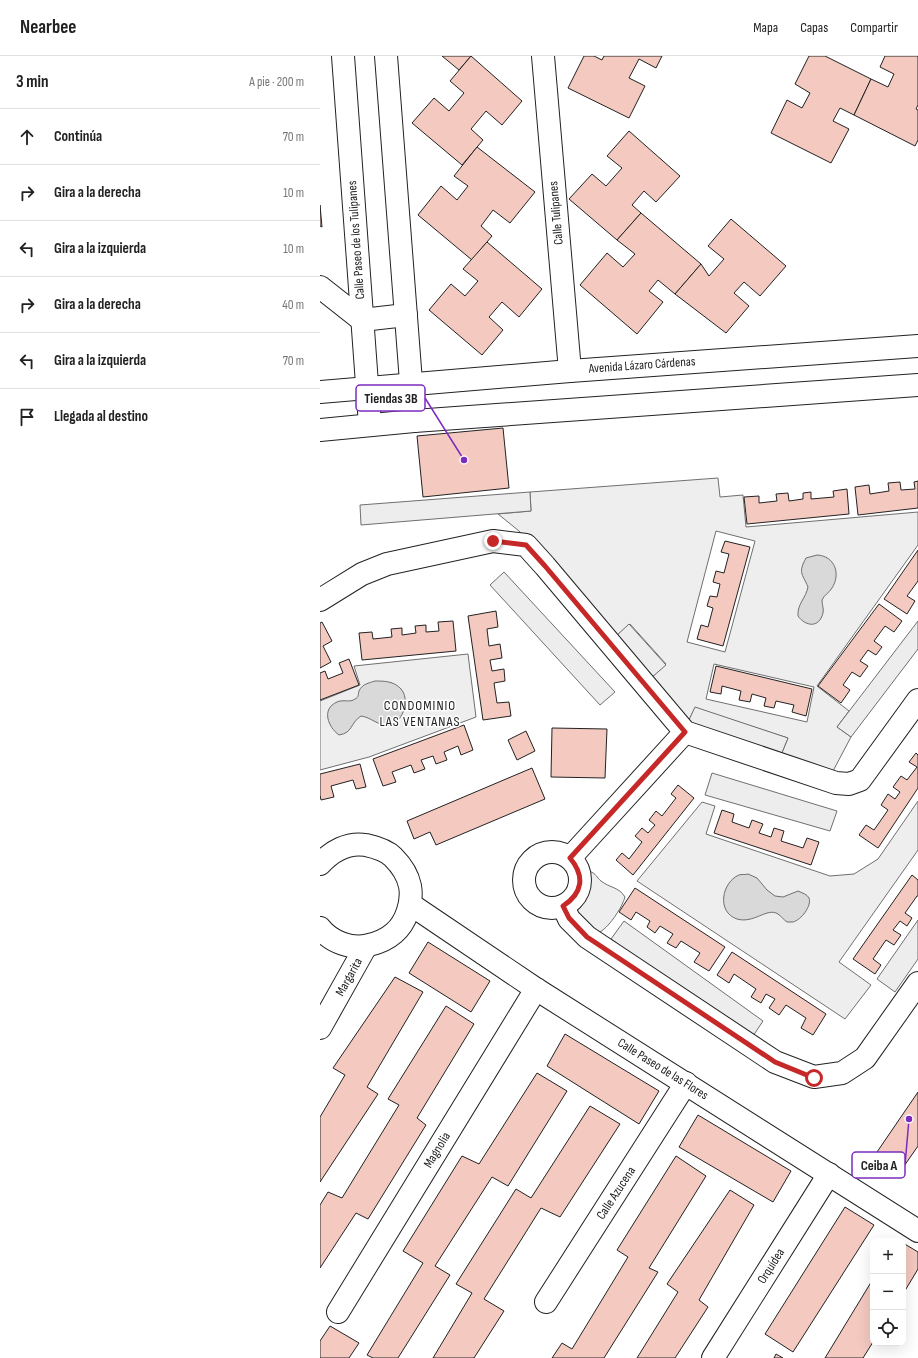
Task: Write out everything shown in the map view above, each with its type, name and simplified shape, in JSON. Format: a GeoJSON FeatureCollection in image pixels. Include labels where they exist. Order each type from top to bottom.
{"type":"FeatureCollection","features":[{"type":"Feature","properties":{"kind":"street","name":"Calle Paseo de los Tulipanes"},"geometry":{"type":"LineString","coordinates":[[343,56],[370,425]]}},
{"type":"Feature","properties":{"kind":"street"},"geometry":{"type":"LineString","coordinates":[[386,56],[414,421]]}},
{"type":"Feature","properties":{"kind":"street","name":"Calle Tulipanes"},"geometry":{"type":"LineString","coordinates":[[543,56],[570,371]]}},
{"type":"Feature","properties":{"kind":"street"},"geometry":{"type":"LineString","coordinates":[[320,287],[362,320],[406,315]]}},
{"type":"Feature","properties":{"kind":"street","name":"Avenida Lázaro Cárdenas"},"geometry":{"type":"LineString","coordinates":[[320,392],[411,383],[918,346]]}},
{"type":"Feature","properties":{"kind":"street"},"geometry":{"type":"LineString","coordinates":[[320,430],[414,421],[918,385]]}},
{"type":"Feature","properties":{"kind":"street"},"geometry":{"type":"LineString","coordinates":[[320,600],[362,574],[388,564],[493,541],[526,545],[685,732],[836,783],[849,784],[860,780],[918,700]]}},
{"type":"Feature","properties":{"kind":"street"},"geometry":{"type":"LineString","coordinates":[[570,858],[685,732]]}},
{"type":"Feature","properties":{"kind":"street","name":"Margarita"},"geometry":{"type":"LineString","coordinates":[[320,864],[328,856],[342,847],[360,844],[377,848],[392,856],[403,870],[410,886],[410,904],[405,919],[395,933],[381,942],[366,946],[349,946],[334,940],[320,928]]}},
{"type":"Feature","properties":{"kind":"street"},"geometry":{"type":"LineString","coordinates":[[553,851],[562,853],[570,858],[576,865],[580,874],[580,884],[577,894],[571,901],[563,906],[545,908],[536,904],[525,890],[524,876],[529,864],[536,857],[544,853],[553,851]]}},
{"type":"Feature","properties":{"kind":"street","name":"Calle Paseo de las Flores"},"geometry":{"type":"LineString","coordinates":[[410,904],[536,989],[918,1230]]}},
{"type":"Feature","properties":{"kind":"street"},"geometry":{"type":"LineString","coordinates":[[563,906],[569,918],[587,937],[775,1062],[814,1078],[842,1073],[865,1058],[918,984]]}},
{"type":"Feature","properties":{"kind":"street","name":"Margarita"},"geometry":{"type":"LineString","coordinates":[[320,1028],[366,946]]}},
{"type":"Feature","properties":{"kind":"street","name":"Magnolia"},"geometry":{"type":"LineString","coordinates":[[338,1312],[536,989]]}},
{"type":"Feature","properties":{"kind":"street","name":"Calle Azucena"},"geometry":{"type":"LineString","coordinates":[[546,1302],[686,1083]]}},
{"type":"Feature","properties":{"kind":"street","name":"Orquídea"},"geometry":{"type":"LineString","coordinates":[[713,1358],[829,1174]]}},
{"type":"Feature","properties":{"kind":"shaded area"},"geometry":{"type":"Polygon","coordinates":[[[718,478],[720,497],[743,495],[746,527],[918,512],[918,545],[817,686],[849,711],[837,727],[851,737],[833,771],[781,755],[788,738],[695,708],[688,722],[651,678],[666,664],[630,624],[614,638],[519,531],[498,514],[531,511],[530,492],[718,478]],[[716,531],[687,642],[725,652],[755,541],[716,531]],[[714,664],[706,699],[807,722],[814,687],[714,664]]]}},
{"type":"Feature","properties":{"kind":"shaded area"},"geometry":{"type":"Polygon","coordinates":[[[530,492],[531,511],[361,525],[360,505],[530,492]]]}},
{"type":"Feature","properties":{"kind":"shaded area"},"geometry":{"type":"Polygon","coordinates":[[[817,555],[823,556],[832,562],[835,567],[836,577],[832,588],[822,600],[823,611],[821,618],[815,624],[808,624],[798,616],[800,604],[808,587],[802,573],[802,567],[806,558],[817,555]]]}},
{"type":"Feature","properties":{"kind":"shaded area"},"geometry":{"type":"Polygon","coordinates":[[[504,572],[615,692],[600,705],[490,585],[504,572]]]}},
{"type":"Feature","properties":{"kind":"shaded area"},"geometry":{"type":"Polygon","coordinates":[[[918,621],[918,649],[851,737],[837,727],[918,621]]]}},
{"type":"Feature","properties":{"kind":"shaded area"},"geometry":{"type":"Polygon","coordinates":[[[629,624],[666,665],[651,678],[614,638],[629,624]]]}},
{"type":"Feature","properties":{"kind":"shaded area"},"geometry":{"type":"Polygon","coordinates":[[[468,654],[476,717],[369,757],[320,770],[320,701],[360,685],[354,666],[468,654]]]}},
{"type":"Feature","properties":{"kind":"shaded area"},"geometry":{"type":"Polygon","coordinates":[[[375,681],[392,683],[398,686],[404,693],[405,704],[399,719],[390,725],[382,725],[361,716],[347,732],[339,735],[329,723],[329,709],[337,702],[351,701],[355,699],[362,687],[375,681]]]}},
{"type":"Feature","properties":{"kind":"shaded area"},"geometry":{"type":"Polygon","coordinates":[[[695,707],[788,738],[781,755],[688,722],[695,707]]]}},
{"type":"Feature","properties":{"kind":"shaded area"},"geometry":{"type":"Polygon","coordinates":[[[712,773],[837,811],[830,831],[705,795],[712,773]]]}},
{"type":"Feature","properties":{"kind":"shaded area"},"geometry":{"type":"Polygon","coordinates":[[[918,801],[918,850],[839,962],[871,985],[845,1019],[637,881],[702,802],[715,806],[706,834],[830,876],[854,874],[878,859],[918,801]]]}},
{"type":"Feature","properties":{"kind":"shaded area"},"geometry":{"type":"Polygon","coordinates":[[[589,871],[594,873],[599,880],[620,891],[625,897],[614,918],[602,931],[598,933],[576,916],[578,905],[585,891],[589,871]]]}},
{"type":"Feature","properties":{"kind":"shaded area"},"geometry":{"type":"Polygon","coordinates":[[[748,874],[757,878],[767,890],[775,896],[783,897],[798,891],[806,895],[810,901],[807,909],[799,919],[793,922],[787,922],[774,912],[743,920],[737,919],[730,915],[724,904],[725,890],[733,879],[740,875],[748,874]]]}},
{"type":"Feature","properties":{"kind":"shaded area"},"geometry":{"type":"Polygon","coordinates":[[[918,920],[918,959],[895,992],[877,979],[918,920]]]}},
{"type":"Feature","properties":{"kind":"shaded area"},"geometry":{"type":"Polygon","coordinates":[[[624,921],[763,1021],[751,1039],[611,939],[624,921]]]}},
{"type":"Feature","properties":{"kind":"building"},"geometry":{"type":"Polygon","coordinates":[[[442,56],[471,56],[459,70],[442,56]]]}},
{"type":"Feature","properties":{"kind":"building"},"geometry":{"type":"Polygon","coordinates":[[[471,56],[522,101],[502,125],[486,111],[471,129],[483,140],[462,165],[412,123],[434,98],[449,111],[464,93],[450,81],[471,56]]]}},
{"type":"Feature","properties":{"kind":"building"},"geometry":{"type":"Polygon","coordinates":[[[584,56],[594,56],[602,60],[604,56],[662,56],[656,68],[639,59],[629,78],[645,86],[629,118],[568,88],[584,56]]]}},
{"type":"Feature","properties":{"kind":"building"},"geometry":{"type":"Polygon","coordinates":[[[809,56],[825,56],[871,79],[854,115],[840,108],[833,121],[849,129],[831,163],[771,133],[787,100],[802,108],[810,93],[795,84],[809,56]]]}},
{"type":"Feature","properties":{"kind":"building"},"geometry":{"type":"Polygon","coordinates":[[[885,56],[918,56],[918,105],[916,109],[918,110],[918,140],[915,146],[854,115],[871,79],[888,87],[894,74],[880,67],[885,56]]]}},
{"type":"Feature","properties":{"kind":"building"},"geometry":{"type":"Polygon","coordinates":[[[629,131],[680,176],[656,202],[644,191],[632,205],[641,213],[617,240],[569,199],[592,174],[606,186],[622,168],[607,156],[629,131]]]}},
{"type":"Feature","properties":{"kind":"building"},"geometry":{"type":"Polygon","coordinates":[[[477,147],[535,192],[510,223],[493,210],[481,226],[492,236],[472,260],[418,215],[441,186],[457,200],[468,186],[454,176],[477,147]]]}},
{"type":"Feature","properties":{"kind":"building"},"geometry":{"type":"Polygon","coordinates":[[[320,205],[322,227],[320,226],[320,205]]]}},
{"type":"Feature","properties":{"kind":"building"},"geometry":{"type":"Polygon","coordinates":[[[641,213],[701,264],[675,294],[658,280],[649,291],[663,302],[637,334],[580,285],[607,253],[623,267],[635,254],[617,240],[641,213]]]}},
{"type":"Feature","properties":{"kind":"building"},"geometry":{"type":"Polygon","coordinates":[[[731,219],[786,266],[760,296],[744,282],[734,293],[749,306],[726,333],[675,294],[701,264],[709,276],[724,259],[708,246],[731,219]]]}},
{"type":"Feature","properties":{"kind":"building"},"geometry":{"type":"Polygon","coordinates":[[[487,242],[542,289],[519,317],[502,302],[489,317],[503,330],[482,355],[429,310],[451,284],[465,296],[478,281],[463,269],[487,242]]]}},
{"type":"Feature","properties":{"kind":"building"},"geometry":{"type":"Polygon","coordinates":[[[503,428],[509,488],[423,497],[417,436],[503,428]]]}},
{"type":"Feature","properties":{"kind":"building"},"geometry":{"type":"Polygon","coordinates":[[[918,481],[918,508],[858,515],[855,487],[869,485],[870,494],[889,491],[888,483],[900,482],[901,490],[915,489],[914,482],[918,481]]]}},
{"type":"Feature","properties":{"kind":"building"},"geometry":{"type":"Polygon","coordinates":[[[847,489],[849,514],[747,524],[744,497],[759,496],[759,503],[777,501],[776,494],[788,493],[789,501],[803,499],[803,493],[811,492],[811,499],[834,497],[833,491],[847,489]]]}},
{"type":"Feature","properties":{"kind":"building"},"geometry":{"type":"Polygon","coordinates":[[[725,541],[750,547],[723,646],[697,639],[701,625],[708,627],[713,608],[707,606],[710,596],[717,597],[720,584],[713,582],[716,571],[724,573],[729,554],[721,552],[725,541]]]}},
{"type":"Feature","properties":{"kind":"building"},"geometry":{"type":"Polygon","coordinates":[[[918,550],[918,581],[907,596],[915,601],[907,614],[884,599],[918,550]]]}},
{"type":"Feature","properties":{"kind":"building"},"geometry":{"type":"Polygon","coordinates":[[[879,604],[902,621],[894,632],[885,626],[874,641],[882,647],[876,655],[868,650],[860,661],[868,666],[860,677],[852,672],[843,685],[850,690],[841,703],[818,686],[879,604]]]}},
{"type":"Feature","properties":{"kind":"building"},"geometry":{"type":"Polygon","coordinates":[[[496,611],[498,627],[487,629],[489,646],[500,644],[502,658],[490,660],[492,671],[504,669],[505,681],[494,683],[497,703],[509,702],[511,716],[483,720],[468,616],[496,611]]]}},
{"type":"Feature","properties":{"kind":"building"},"geometry":{"type":"Polygon","coordinates":[[[453,621],[456,651],[362,660],[359,633],[372,632],[373,639],[392,637],[391,629],[402,628],[402,635],[416,633],[415,626],[426,625],[426,632],[439,631],[438,622],[453,621]]]}},
{"type":"Feature","properties":{"kind":"building"},"geometry":{"type":"Polygon","coordinates":[[[322,622],[332,641],[323,646],[331,662],[320,668],[320,623],[322,622]]]}},
{"type":"Feature","properties":{"kind":"building"},"geometry":{"type":"Polygon","coordinates":[[[349,659],[359,685],[320,700],[320,673],[325,671],[328,679],[343,673],[339,663],[349,659]]]}},
{"type":"Feature","properties":{"kind":"building"},"geometry":{"type":"Polygon","coordinates":[[[716,666],[812,689],[806,716],[792,712],[794,705],[776,701],[774,708],[764,706],[766,698],[752,694],[750,702],[739,700],[741,691],[722,686],[721,694],[710,692],[716,666]]]}},
{"type":"Feature","properties":{"kind":"building"},"geometry":{"type":"Polygon","coordinates":[[[464,725],[473,750],[461,755],[458,746],[444,752],[447,760],[436,764],[433,756],[421,760],[425,769],[414,773],[411,765],[392,772],[396,782],[383,786],[373,759],[464,725]]]}},
{"type":"Feature","properties":{"kind":"building"},"geometry":{"type":"Polygon","coordinates":[[[552,728],[607,729],[605,778],[551,777],[552,728]]]}},
{"type":"Feature","properties":{"kind":"building"},"geometry":{"type":"Polygon","coordinates":[[[526,731],[535,751],[517,760],[508,740],[526,731]]]}},
{"type":"Feature","properties":{"kind":"building"},"geometry":{"type":"Polygon","coordinates":[[[916,753],[918,755],[918,788],[878,848],[859,835],[866,825],[874,830],[888,810],[881,805],[888,794],[895,799],[900,792],[893,787],[901,776],[907,780],[917,767],[909,762],[916,753]]]}},
{"type":"Feature","properties":{"kind":"building"},"geometry":{"type":"Polygon","coordinates":[[[360,764],[366,787],[356,789],[353,780],[331,786],[334,797],[321,800],[320,774],[360,764]]]}},
{"type":"Feature","properties":{"kind":"building"},"geometry":{"type":"Polygon","coordinates":[[[532,768],[545,799],[436,845],[430,832],[414,839],[407,821],[532,768]]]}},
{"type":"Feature","properties":{"kind":"building"},"geometry":{"type":"Polygon","coordinates":[[[678,785],[694,798],[633,875],[616,860],[622,853],[629,859],[642,842],[635,836],[642,828],[648,833],[655,825],[649,820],[656,811],[662,816],[676,798],[671,794],[678,785]]]}},
{"type":"Feature","properties":{"kind":"building"},"geometry":{"type":"Polygon","coordinates":[[[722,810],[734,814],[732,822],[749,828],[752,820],[763,824],[759,833],[771,837],[774,828],[784,831],[781,841],[803,848],[807,838],[819,842],[811,865],[714,833],[722,810]]]}},
{"type":"Feature","properties":{"kind":"building"},"geometry":{"type":"Polygon","coordinates":[[[912,875],[918,880],[918,896],[905,913],[912,918],[907,926],[900,921],[893,930],[901,935],[894,945],[886,940],[873,959],[881,965],[875,974],[853,959],[912,875]]]}},
{"type":"Feature","properties":{"kind":"building"},"geometry":{"type":"Polygon","coordinates":[[[635,888],[725,947],[709,971],[694,962],[700,953],[681,941],[676,948],[667,943],[673,934],[660,926],[655,933],[647,927],[650,921],[636,912],[631,920],[619,912],[635,888]]]}},
{"type":"Feature","properties":{"kind":"building"},"geometry":{"type":"Polygon","coordinates":[[[428,942],[490,981],[471,1012],[409,973],[428,942]]]}},
{"type":"Feature","properties":{"kind":"building"},"geometry":{"type":"Polygon","coordinates":[[[732,952],[826,1014],[813,1035],[801,1028],[806,1018],[786,1005],[779,1015],[769,1008],[775,999],[766,994],[761,1003],[751,997],[756,989],[734,974],[729,983],[717,975],[732,952]]]}},
{"type":"Feature","properties":{"kind":"building"},"geometry":{"type":"Polygon","coordinates":[[[395,977],[423,992],[367,1087],[378,1094],[320,1182],[320,1117],[345,1075],[333,1068],[395,977]]]}},
{"type":"Feature","properties":{"kind":"building"},"geometry":{"type":"Polygon","coordinates":[[[446,1006],[474,1024],[417,1118],[426,1125],[368,1219],[356,1213],[320,1268],[320,1205],[328,1192],[342,1198],[399,1105],[388,1099],[446,1006]]]}},
{"type":"Feature","properties":{"kind":"building"},"geometry":{"type":"Polygon","coordinates":[[[565,1034],[659,1091],[639,1124],[547,1066],[565,1034]]]}},
{"type":"Feature","properties":{"kind":"building"},"geometry":{"type":"Polygon","coordinates":[[[537,1073],[567,1091],[508,1186],[492,1177],[435,1266],[450,1275],[398,1358],[373,1358],[367,1355],[423,1263],[403,1251],[462,1156],[479,1164],[537,1073]]]}},
{"type":"Feature","properties":{"kind":"building"},"geometry":{"type":"Polygon","coordinates":[[[918,1092],[918,1146],[902,1169],[877,1152],[918,1092]]]}},
{"type":"Feature","properties":{"kind":"building"},"geometry":{"type":"Polygon","coordinates":[[[590,1106],[620,1124],[560,1217],[541,1208],[484,1299],[504,1311],[474,1358],[433,1358],[472,1293],[456,1284],[516,1189],[531,1198],[590,1106]]]}},
{"type":"Feature","properties":{"kind":"building"},"geometry":{"type":"Polygon","coordinates":[[[698,1115],[791,1171],[773,1202],[679,1147],[698,1115]]]}},
{"type":"Feature","properties":{"kind":"building"},"geometry":{"type":"Polygon","coordinates":[[[676,1156],[706,1176],[649,1268],[658,1272],[604,1358],[552,1358],[562,1343],[572,1349],[628,1257],[617,1250],[676,1156]]]}},
{"type":"Feature","properties":{"kind":"building"},"geometry":{"type":"Polygon","coordinates":[[[730,1190],[754,1205],[699,1300],[708,1307],[675,1358],[637,1358],[678,1292],[667,1284],[730,1190]]]}},
{"type":"Feature","properties":{"kind":"building"},"geometry":{"type":"Polygon","coordinates":[[[845,1207],[874,1225],[793,1352],[765,1334],[845,1207]]]}},
{"type":"Feature","properties":{"kind":"building"},"geometry":{"type":"Polygon","coordinates":[[[906,1245],[918,1252],[918,1269],[906,1289],[906,1245]]]}},
{"type":"Feature","properties":{"kind":"building"},"geometry":{"type":"Polygon","coordinates":[[[870,1284],[870,1346],[863,1358],[825,1358],[870,1284]]]}},
{"type":"Feature","properties":{"kind":"building"},"geometry":{"type":"Polygon","coordinates":[[[330,1326],[359,1343],[349,1358],[320,1358],[320,1341],[330,1326]]]}},
{"type":"Feature","properties":{"kind":"building"},"geometry":{"type":"Polygon","coordinates":[[[776,1354],[783,1358],[774,1358],[776,1354]]]}},
{"type":"Feature","properties":{"kind":"place","name":"Tiendas 3B"},"geometry":{"type":"Point","coordinates":[464,460]}},
{"type":"Feature","properties":{"kind":"place","name":"Ceiba A"},"geometry":{"type":"Point","coordinates":[909,1119]}},
{"type":"Feature","properties":{"kind":"district","name":"CONDOMINIO LAS VENTANAS"},"geometry":{"type":"Point","coordinates":[420,714]}},
{"type":"Feature","properties":{"kind":"route"},"geometry":{"type":"LineString","coordinates":[[493,541],[526,545],[685,732],[570,858],[576,865],[580,874],[580,884],[577,894],[571,901],[563,906],[569,918],[587,937],[775,1062],[814,1078]]}}]}
